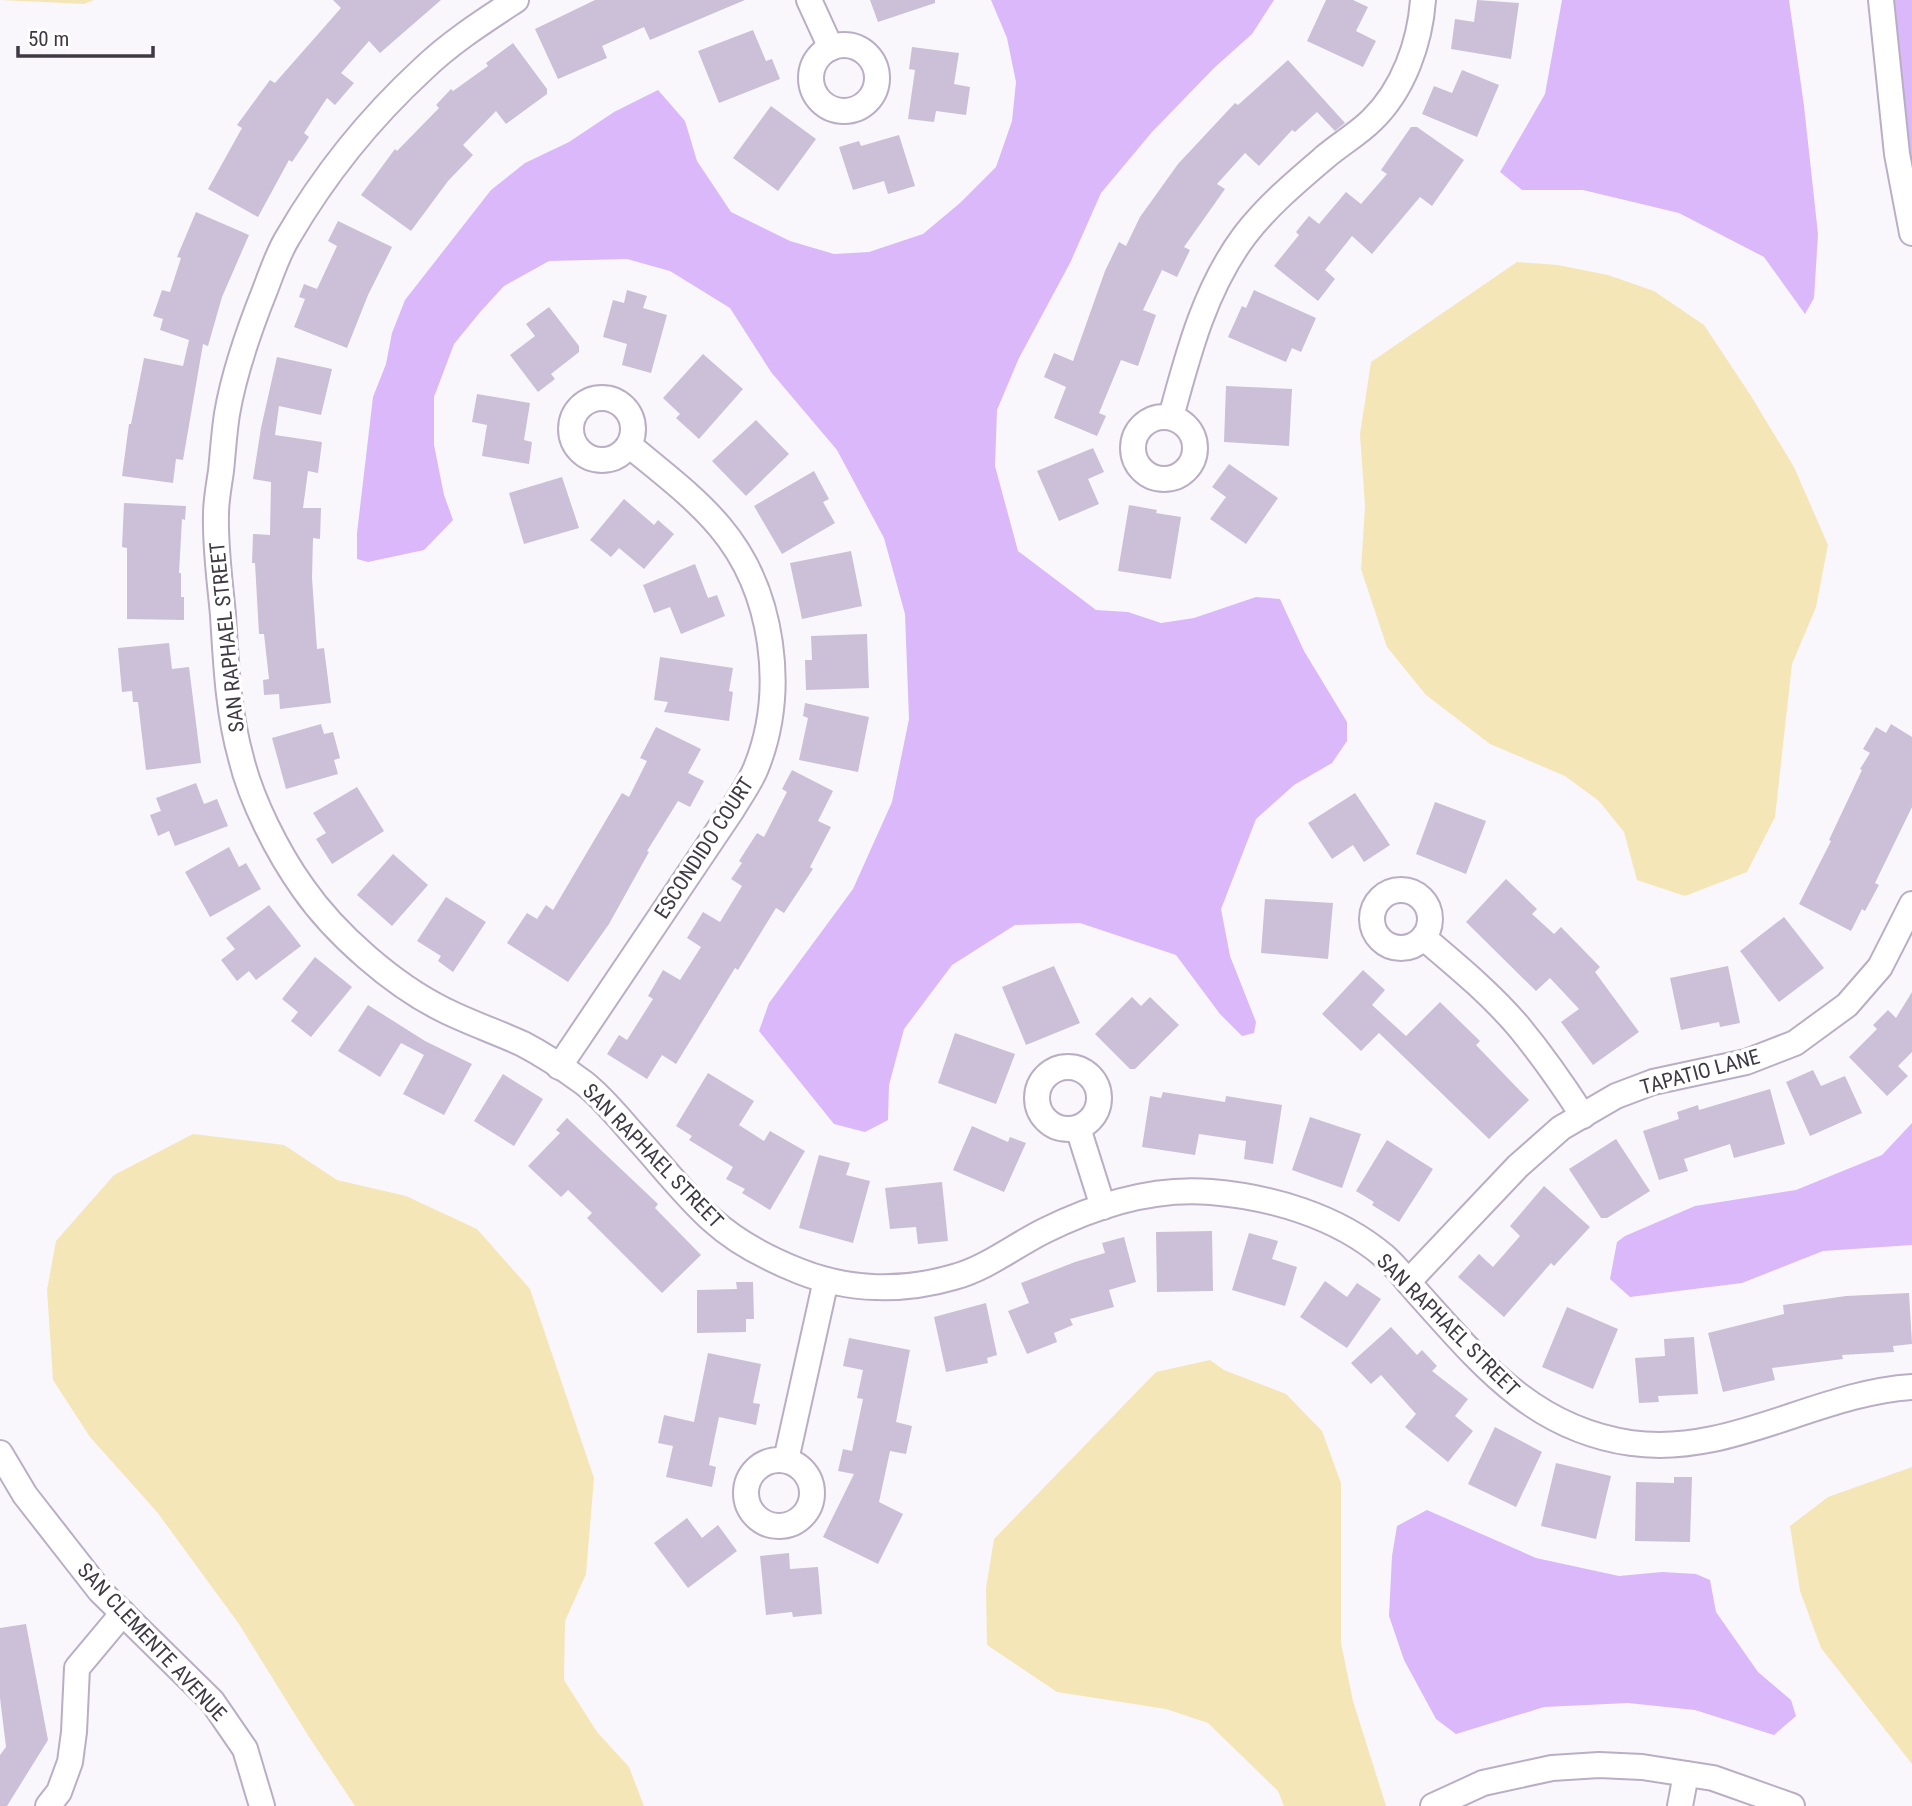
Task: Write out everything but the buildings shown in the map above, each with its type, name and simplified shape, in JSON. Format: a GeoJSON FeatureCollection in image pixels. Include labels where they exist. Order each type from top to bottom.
{"type":"FeatureCollection","features":[{"type":"Feature","properties":{"kind":"street","name":"SAN RAPHAEL STREET"},"geometry":{"type":"LineString","coordinates":[[516,0],[426,65],[372,122],[328,176],[284,243],[249,331],[228,409],[216,515],[228,690],[241,762],[256,802],[303,889],[342,933],[407,989],[439,1008],[528,1047],[595,1092],[715,1223],[754,1249],[798,1270],[845,1286],[869,1288],[955,1277],[991,1263],[1039,1233],[1103,1207],[1126,1199],[1160,1193],[1202,1191],[1237,1195],[1300,1209],[1349,1233],[1385,1256],[1465,1345],[1518,1398],[1560,1422],[1631,1443],[1670,1445],[1745,1432],[1814,1407],[1912,1387]]}},
{"type":"Feature","properties":{"kind":"street"},"geometry":{"type":"LineString","coordinates":[[809,0],[831,48]]}},
{"type":"Feature","properties":{"kind":"street"},"geometry":{"type":"LineString","coordinates":[[1171,417],[1190,347],[1216,284],[1245,235],[1284,194],[1372,120],[1387,101],[1402,78],[1413,51],[1423,0]]}},
{"type":"Feature","properties":{"kind":"street"},"geometry":{"type":"LineString","coordinates":[[1881,0],[1897,154],[1912,233]]}},
{"type":"Feature","properties":{"kind":"street","name":"ESCONDIDO COURT"},"geometry":{"type":"LineString","coordinates":[[559,1067],[733,810],[755,769],[768,726],[772,667],[769,632],[757,591],[739,554],[720,527],[680,487],[629,445]]}},
{"type":"Feature","properties":{"kind":"street","name":"TAPATIO LANE"},"geometry":{"type":"LineString","coordinates":[[1408,1282],[1518,1166],[1561,1128],[1616,1096],[1653,1082],[1746,1062],[1795,1043],[1847,1005],[1880,967],[1912,904]]}},
{"type":"Feature","properties":{"kind":"street"},"geometry":{"type":"LineString","coordinates":[[1424,939],[1469,977],[1518,1026],[1583,1116]]}},
{"type":"Feature","properties":{"kind":"street"},"geometry":{"type":"LineString","coordinates":[[1078,1128],[1103,1207]]}},
{"type":"Feature","properties":{"kind":"street"},"geometry":{"type":"LineString","coordinates":[[786,1460],[825,1280]]}},
{"type":"Feature","properties":{"kind":"street","name":"SAN CLEMENTE AVENUE"},"geometry":{"type":"LineString","coordinates":[[0,1453],[25,1494],[100,1591],[212,1701],[244,1749],[262,1806]]}},
{"type":"Feature","properties":{"kind":"street"},"geometry":{"type":"LineString","coordinates":[[48,1806],[59,1792],[70,1762],[77,1668],[122,1613]]}},
{"type":"Feature","properties":{"kind":"street"},"geometry":{"type":"LineString","coordinates":[[1433,1806],[1483,1783],[1552,1768],[1599,1765],[1642,1767],[1713,1778],[1792,1806]]}},
{"type":"Feature","properties":{"kind":"street"},"geometry":{"type":"LineString","coordinates":[[1680,1806],[1686,1774]]}},
{"type":"Feature","properties":{"kind":"shaded area"},"geometry":{"type":"Polygon","coordinates":[[[0,0],[94,0],[84,4],[0,0]]]}},
{"type":"Feature","properties":{"kind":"shaded area"},"geometry":{"type":"Polygon","coordinates":[[[991,0],[1274,0],[1252,34],[1214,68],[1152,132],[1101,193],[1070,263],[1019,358],[997,410],[995,466],[1018,551],[1096,610],[1128,612],[1161,623],[1194,618],[1256,597],[1280,599],[1304,651],[1347,722],[1347,741],[1332,763],[1294,785],[1256,819],[1221,909],[1230,956],[1256,1022],[1254,1033],[1242,1036],[1220,1014],[1176,955],[1080,923],[1015,925],[952,965],[904,1029],[889,1085],[888,1120],[865,1132],[834,1124],[759,1031],[769,1003],[853,889],[892,802],[909,719],[905,614],[884,538],[837,450],[771,372],[730,308],[670,271],[627,259],[549,261],[504,286],[454,344],[434,397],[434,445],[444,495],[453,520],[424,550],[368,562],[357,559],[357,533],[373,397],[386,364],[392,333],[405,300],[491,190],[525,163],[569,142],[614,112],[658,90],[685,121],[697,161],[731,212],[790,241],[834,254],[869,252],[923,234],[960,203],[996,167],[1012,121],[1016,82],[1007,38],[991,0]]]}},
{"type":"Feature","properties":{"kind":"shaded area"},"geometry":{"type":"Polygon","coordinates":[[[1562,0],[1789,0],[1818,234],[1814,298],[1805,314],[1764,257],[1679,213],[1583,190],[1522,190],[1500,172],[1545,94],[1562,0]]]}},
{"type":"Feature","properties":{"kind":"shaded area"},"geometry":{"type":"Polygon","coordinates":[[[1888,0],[1912,0],[1912,166],[1888,0]]]}},
{"type":"Feature","properties":{"kind":"shaded area"},"geometry":{"type":"Polygon","coordinates":[[[1517,262],[1558,265],[1608,275],[1654,291],[1704,325],[1794,467],[1828,545],[1816,607],[1792,664],[1775,817],[1747,872],[1685,896],[1637,880],[1624,832],[1599,801],[1565,776],[1490,744],[1426,695],[1387,647],[1361,569],[1365,506],[1360,434],[1371,362],[1517,262]]]}},
{"type":"Feature","properties":{"kind":"shaded area"},"geometry":{"type":"Polygon","coordinates":[[[1912,1123],[1912,1245],[1823,1251],[1742,1283],[1630,1297],[1610,1279],[1617,1242],[1625,1236],[1695,1206],[1796,1190],[1882,1155],[1912,1123]]]}},
{"type":"Feature","properties":{"kind":"shaded area"},"geometry":{"type":"Polygon","coordinates":[[[193,1134],[284,1145],[337,1180],[406,1196],[477,1229],[530,1289],[594,1478],[586,1574],[565,1621],[564,1680],[597,1732],[629,1767],[644,1806],[355,1806],[239,1624],[157,1512],[90,1437],[53,1380],[47,1290],[56,1241],[114,1175],[193,1134]]]}},
{"type":"Feature","properties":{"kind":"shaded area"},"geometry":{"type":"Polygon","coordinates":[[[1210,1360],[1224,1370],[1286,1394],[1322,1431],[1341,1483],[1341,1643],[1353,1701],[1386,1806],[1284,1806],[1278,1791],[1208,1723],[1166,1709],[1057,1692],[987,1645],[986,1588],[994,1539],[1156,1372],[1210,1360]]]}},
{"type":"Feature","properties":{"kind":"shaded area"},"geometry":{"type":"Polygon","coordinates":[[[1912,1467],[1912,1764],[1821,1648],[1800,1591],[1790,1526],[1828,1497],[1912,1467]]]}},
{"type":"Feature","properties":{"kind":"shaded area"},"geometry":{"type":"Polygon","coordinates":[[[1427,1510],[1536,1558],[1619,1576],[1662,1572],[1696,1574],[1710,1580],[1716,1612],[1758,1672],[1791,1700],[1796,1716],[1774,1735],[1695,1710],[1628,1703],[1544,1707],[1456,1734],[1436,1719],[1404,1660],[1389,1616],[1392,1556],[1397,1526],[1427,1510]]]}}]}
